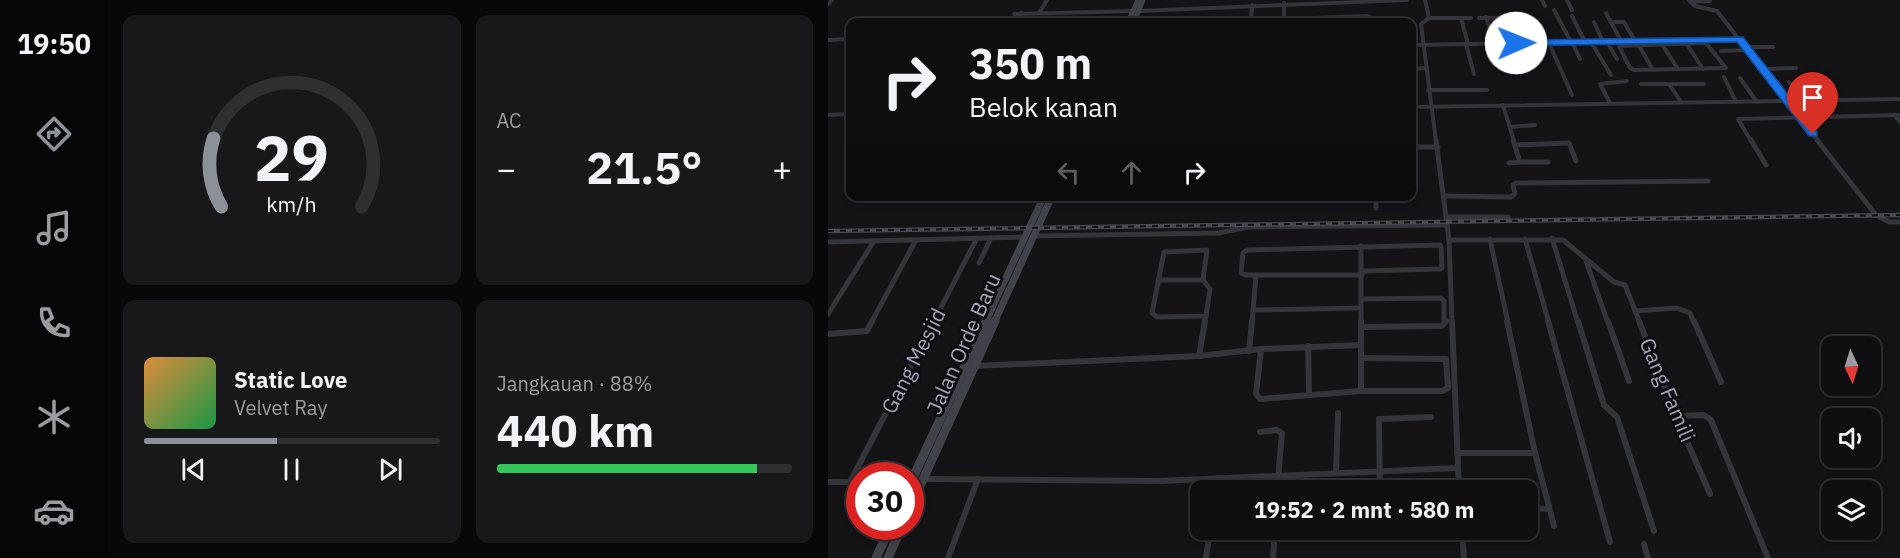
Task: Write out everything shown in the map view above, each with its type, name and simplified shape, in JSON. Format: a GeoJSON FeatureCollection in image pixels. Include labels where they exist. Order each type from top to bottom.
{"type":"FeatureCollection","features":[{"type":"Feature","properties":{"kind":"main road"},"geometry":{"type":"LineString","coordinates":[[1135,18],[1138,0]]}},
{"type":"Feature","properties":{"kind":"main road"},"geometry":{"type":"LineString","coordinates":[[1131,18],[1143,0]]}},
{"type":"Feature","properties":{"kind":"main road","name":"Jalan Orde Baru"},"geometry":{"type":"LineString","coordinates":[[921,462],[969,366],[1042,201]]}},
{"type":"Feature","properties":{"kind":"main road","name":"Jalan Orde Baru"},"geometry":{"type":"LineString","coordinates":[[1028,237],[1049,201]]}},
{"type":"Feature","properties":{"kind":"main road","name":"Jalan Orde Baru"},"geometry":{"type":"LineString","coordinates":[[924,477],[969,366]]}},
{"type":"Feature","properties":{"kind":"main road"},"geometry":{"type":"LineString","coordinates":[[876,558],[884,540]]}},
{"type":"Feature","properties":{"kind":"main road"},"geometry":{"type":"LineString","coordinates":[[888,558],[896,540]]}},
{"type":"Feature","properties":{"kind":"street"},"geometry":{"type":"LineString","coordinates":[[828,4],[832,0]]}},
{"type":"Feature","properties":{"kind":"street"},"geometry":{"type":"LineString","coordinates":[[1039,13],[1047,0]]}},
{"type":"Feature","properties":{"kind":"street"},"geometry":{"type":"LineString","coordinates":[[1014,14],[1136,11],[1285,2],[1407,0]]}},
{"type":"Feature","properties":{"kind":"street"},"geometry":{"type":"LineString","coordinates":[[1425,0],[1429,18]]}},
{"type":"Feature","properties":{"kind":"street"},"geometry":{"type":"LineString","coordinates":[[1542,0],[1545,6]]}},
{"type":"Feature","properties":{"kind":"street"},"geometry":{"type":"LineString","coordinates":[[1567,0],[1572,10]]}},
{"type":"Feature","properties":{"kind":"street"},"geometry":{"type":"LineString","coordinates":[[1690,1],[1710,1]]}},
{"type":"Feature","properties":{"kind":"street"},"geometry":{"type":"LineString","coordinates":[[1690,1],[1695,6],[1717,11],[1876,215],[1889,222],[1900,222]]}},
{"type":"Feature","properties":{"kind":"street"},"geometry":{"type":"LineString","coordinates":[[1284,18],[1285,2]]}},
{"type":"Feature","properties":{"kind":"street"},"geometry":{"type":"LineString","coordinates":[[1251,18],[1252,5]]}},
{"type":"Feature","properties":{"kind":"street"},"geometry":{"type":"LineString","coordinates":[[1554,10],[1580,59]]}},
{"type":"Feature","properties":{"kind":"street"},"geometry":{"type":"LineString","coordinates":[[1606,13],[1621,41]]}},
{"type":"Feature","properties":{"kind":"street"},"geometry":{"type":"LineString","coordinates":[[1018,18],[1021,14]]}},
{"type":"Feature","properties":{"kind":"street"},"geometry":{"type":"LineString","coordinates":[[1312,18],[1368,16],[1372,18]]}},
{"type":"Feature","properties":{"kind":"street"},"geometry":{"type":"LineString","coordinates":[[1572,16],[1611,75]]}},
{"type":"Feature","properties":{"kind":"street"},"geometry":{"type":"LineString","coordinates":[[1486,17],[1492,39],[1549,43],[1740,39]]}},
{"type":"Feature","properties":{"kind":"street"},"geometry":{"type":"LineString","coordinates":[[1506,17],[1516,41]]}},
{"type":"Feature","properties":{"kind":"street"},"geometry":{"type":"LineString","coordinates":[[1416,45],[1534,39],[1526,17],[1479,18]]}},
{"type":"Feature","properties":{"kind":"street"},"geometry":{"type":"LineString","coordinates":[[1458,480],[1449,240],[1421,24],[1429,18],[1471,18]]}},
{"type":"Feature","properties":{"kind":"street"},"geometry":{"type":"LineString","coordinates":[[1461,18],[1474,74]]}},
{"type":"Feature","properties":{"kind":"street"},"geometry":{"type":"LineString","coordinates":[[1594,22],[1617,59]]}},
{"type":"Feature","properties":{"kind":"street"},"geometry":{"type":"LineString","coordinates":[[1611,22],[1624,22],[1653,70]]}},
{"type":"Feature","properties":{"kind":"street"},"geometry":{"type":"LineString","coordinates":[[828,40],[846,39]]}},
{"type":"Feature","properties":{"kind":"street"},"geometry":{"type":"LineString","coordinates":[[1637,42],[1619,46],[1632,70],[1726,68],[1706,43],[1660,42]]}},
{"type":"Feature","properties":{"kind":"street"},"geometry":{"type":"LineString","coordinates":[[1660,42],[1678,69]]}},
{"type":"Feature","properties":{"kind":"street"},"geometry":{"type":"LineString","coordinates":[[1549,43],[1572,95]]}},
{"type":"Feature","properties":{"kind":"street"},"geometry":{"type":"LineString","coordinates":[[1686,43],[1703,69]]}},
{"type":"Feature","properties":{"kind":"street"},"geometry":{"type":"LineString","coordinates":[[1721,51],[1773,47]]}},
{"type":"Feature","properties":{"kind":"street"},"geometry":{"type":"LineString","coordinates":[[1416,69],[1427,68]]}},
{"type":"Feature","properties":{"kind":"street"},"geometry":{"type":"LineString","coordinates":[[1763,69],[1796,68]]}},
{"type":"Feature","properties":{"kind":"street"},"geometry":{"type":"LineString","coordinates":[[1724,77],[1736,102]]}},
{"type":"Feature","properties":{"kind":"street"},"geometry":{"type":"LineString","coordinates":[[1740,78],[1757,102]]}},
{"type":"Feature","properties":{"kind":"street"},"geometry":{"type":"LineString","coordinates":[[1610,103],[1600,84],[1627,81]]}},
{"type":"Feature","properties":{"kind":"street"},"geometry":{"type":"LineString","coordinates":[[1790,82],[1804,102]]}},
{"type":"Feature","properties":{"kind":"street"},"geometry":{"type":"LineString","coordinates":[[1641,84],[1704,84]]}},
{"type":"Feature","properties":{"kind":"street"},"geometry":{"type":"LineString","coordinates":[[1669,84],[1681,102]]}},
{"type":"Feature","properties":{"kind":"street"},"geometry":{"type":"LineString","coordinates":[[1428,90],[1487,90]]}},
{"type":"Feature","properties":{"kind":"street"},"geometry":{"type":"LineString","coordinates":[[1416,106],[1900,99]]}},
{"type":"Feature","properties":{"kind":"street"},"geometry":{"type":"LineString","coordinates":[[1503,105],[1520,162]]}},
{"type":"Feature","properties":{"kind":"street"},"geometry":{"type":"LineString","coordinates":[[828,115],[846,114]]}},
{"type":"Feature","properties":{"kind":"street"},"geometry":{"type":"LineString","coordinates":[[1894,115],[1900,122]]}},
{"type":"Feature","properties":{"kind":"street"},"geometry":{"type":"LineString","coordinates":[[1766,165],[1738,119],[1900,115]]}},
{"type":"Feature","properties":{"kind":"street"},"geometry":{"type":"LineString","coordinates":[[1510,126],[1534,125]]}},
{"type":"Feature","properties":{"kind":"street"},"geometry":{"type":"LineString","coordinates":[[1515,145],[1569,143],[1576,160]]}},
{"type":"Feature","properties":{"kind":"street"},"geometry":{"type":"LineString","coordinates":[[1416,147],[1438,147]]}},
{"type":"Feature","properties":{"kind":"street"},"geometry":{"type":"LineString","coordinates":[[1509,163],[1548,162]]}},
{"type":"Feature","properties":{"kind":"street"},"geometry":{"type":"LineString","coordinates":[[1444,196],[1511,197],[1515,195],[1513,185],[1516,183],[1708,181]]}},
{"type":"Feature","properties":{"kind":"street"},"geometry":{"type":"LineString","coordinates":[[1376,201],[1376,208]]}},
{"type":"Feature","properties":{"kind":"street"},"geometry":{"type":"LineString","coordinates":[[1447,217],[1508,217]]}},
{"type":"Feature","properties":{"kind":"street"},"geometry":{"type":"LineString","coordinates":[[828,242],[1219,233],[1248,227],[1447,225]]}},
{"type":"Feature","properties":{"kind":"street","name":"Gang Mesjid"},"geometry":{"type":"LineString","coordinates":[[861,462],[921,350],[977,238]]}},
{"type":"Feature","properties":{"kind":"street"},"geometry":{"type":"LineString","coordinates":[[979,263],[991,238]]}},
{"type":"Feature","properties":{"kind":"street"},"geometry":{"type":"LineString","coordinates":[[1449,240],[1552,238],[1563,240],[1585,258],[1629,381]]}},
{"type":"Feature","properties":{"kind":"street"},"geometry":{"type":"LineString","coordinates":[[1552,238],[1604,405],[1617,417],[1654,531]]}},
{"type":"Feature","properties":{"kind":"street"},"geometry":{"type":"LineString","coordinates":[[1490,239],[1535,453],[1554,526]]}},
{"type":"Feature","properties":{"kind":"street"},"geometry":{"type":"LineString","coordinates":[[1526,239],[1610,542]]}},
{"type":"Feature","properties":{"kind":"street"},"geometry":{"type":"LineString","coordinates":[[828,334],[867,331],[916,240]]}},
{"type":"Feature","properties":{"kind":"street"},"geometry":{"type":"LineString","coordinates":[[828,314],[874,241]]}},
{"type":"Feature","properties":{"kind":"street"},"geometry":{"type":"LineString","coordinates":[[1361,246],[1363,273],[1361,391]]}},
{"type":"Feature","properties":{"kind":"street"},"geometry":{"type":"LineString","coordinates":[[1361,246],[1442,247],[1442,269],[1363,273],[1242,274],[1244,251],[1361,246]]}},
{"type":"Feature","properties":{"kind":"street"},"geometry":{"type":"LineString","coordinates":[[1199,356],[1206,316],[1210,289],[1203,280],[1207,252],[1205,249],[1164,252],[1153,316],[1206,316]]}},
{"type":"Feature","properties":{"kind":"street","name":"Gang Famili"},"geometry":{"type":"LineString","coordinates":[[1585,258],[1614,282],[1625,285],[1676,416],[1710,494]]}},
{"type":"Feature","properties":{"kind":"street"},"geometry":{"type":"LineString","coordinates":[[1249,351],[1256,275]]}},
{"type":"Feature","properties":{"kind":"street"},"geometry":{"type":"LineString","coordinates":[[1158,280],[1203,280]]}},
{"type":"Feature","properties":{"kind":"street"},"geometry":{"type":"LineString","coordinates":[[1361,299],[1441,297],[1444,301],[1446,321],[1442,326],[1361,327]]}},
{"type":"Feature","properties":{"kind":"street"},"geometry":{"type":"LineString","coordinates":[[1253,310],[1361,308]]}},
{"type":"Feature","properties":{"kind":"street"},"geometry":{"type":"LineString","coordinates":[[1635,311],[1677,308],[1690,313],[1721,382]]}},
{"type":"Feature","properties":{"kind":"street"},"geometry":{"type":"LineString","coordinates":[[969,366],[1199,356],[1261,349],[1361,345]]}},
{"type":"Feature","properties":{"kind":"street"},"geometry":{"type":"LineString","coordinates":[[1308,346],[1309,394]]}},
{"type":"Feature","properties":{"kind":"street"},"geometry":{"type":"LineString","coordinates":[[1261,349],[1258,397],[1361,391],[1442,391],[1448,388],[1446,359],[1361,358]]}},
{"type":"Feature","properties":{"kind":"street"},"geometry":{"type":"LineString","coordinates":[[1336,473],[1338,413]]}},
{"type":"Feature","properties":{"kind":"street"},"geometry":{"type":"LineString","coordinates":[[1676,416],[1704,415],[1711,420],[1768,558]]}},
{"type":"Feature","properties":{"kind":"street"},"geometry":{"type":"LineString","coordinates":[[1379,480],[1379,419],[1431,417]]}},
{"type":"Feature","properties":{"kind":"street"},"geometry":{"type":"LineString","coordinates":[[1260,432],[1277,430],[1282,433],[1278,480]]}},
{"type":"Feature","properties":{"kind":"street"},"geometry":{"type":"LineString","coordinates":[[1457,453],[1535,453]]}},
{"type":"Feature","properties":{"kind":"street"},"geometry":{"type":"LineString","coordinates":[[924,479],[1160,481],[1457,468]]}},
{"type":"Feature","properties":{"kind":"street"},"geometry":{"type":"LineString","coordinates":[[948,558],[978,479]]}},
{"type":"Feature","properties":{"kind":"street"},"geometry":{"type":"LineString","coordinates":[[828,482],[846,482]]}},
{"type":"Feature","properties":{"kind":"street"},"geometry":{"type":"LineString","coordinates":[[1538,509],[1548,509]]}},
{"type":"Feature","properties":{"kind":"street"},"geometry":{"type":"LineString","coordinates":[[1206,558],[1209,540]]}},
{"type":"Feature","properties":{"kind":"street"},"geometry":{"type":"LineString","coordinates":[[1273,558],[1274,540]]}},
{"type":"Feature","properties":{"kind":"street"},"geometry":{"type":"LineString","coordinates":[[1463,540],[1464,558]]}},
{"type":"Feature","properties":{"kind":"street"},"geometry":{"type":"LineString","coordinates":[[1644,544],[1648,558]]}},
{"type":"Feature","properties":{"kind":"railway"},"geometry":{"type":"LineString","coordinates":[[828,231],[1900,215]]}},
{"type":"Feature","properties":{"kind":"route"},"geometry":{"type":"LineString","coordinates":[[1516,43],[1740,39],[1813,134]]}}]}
